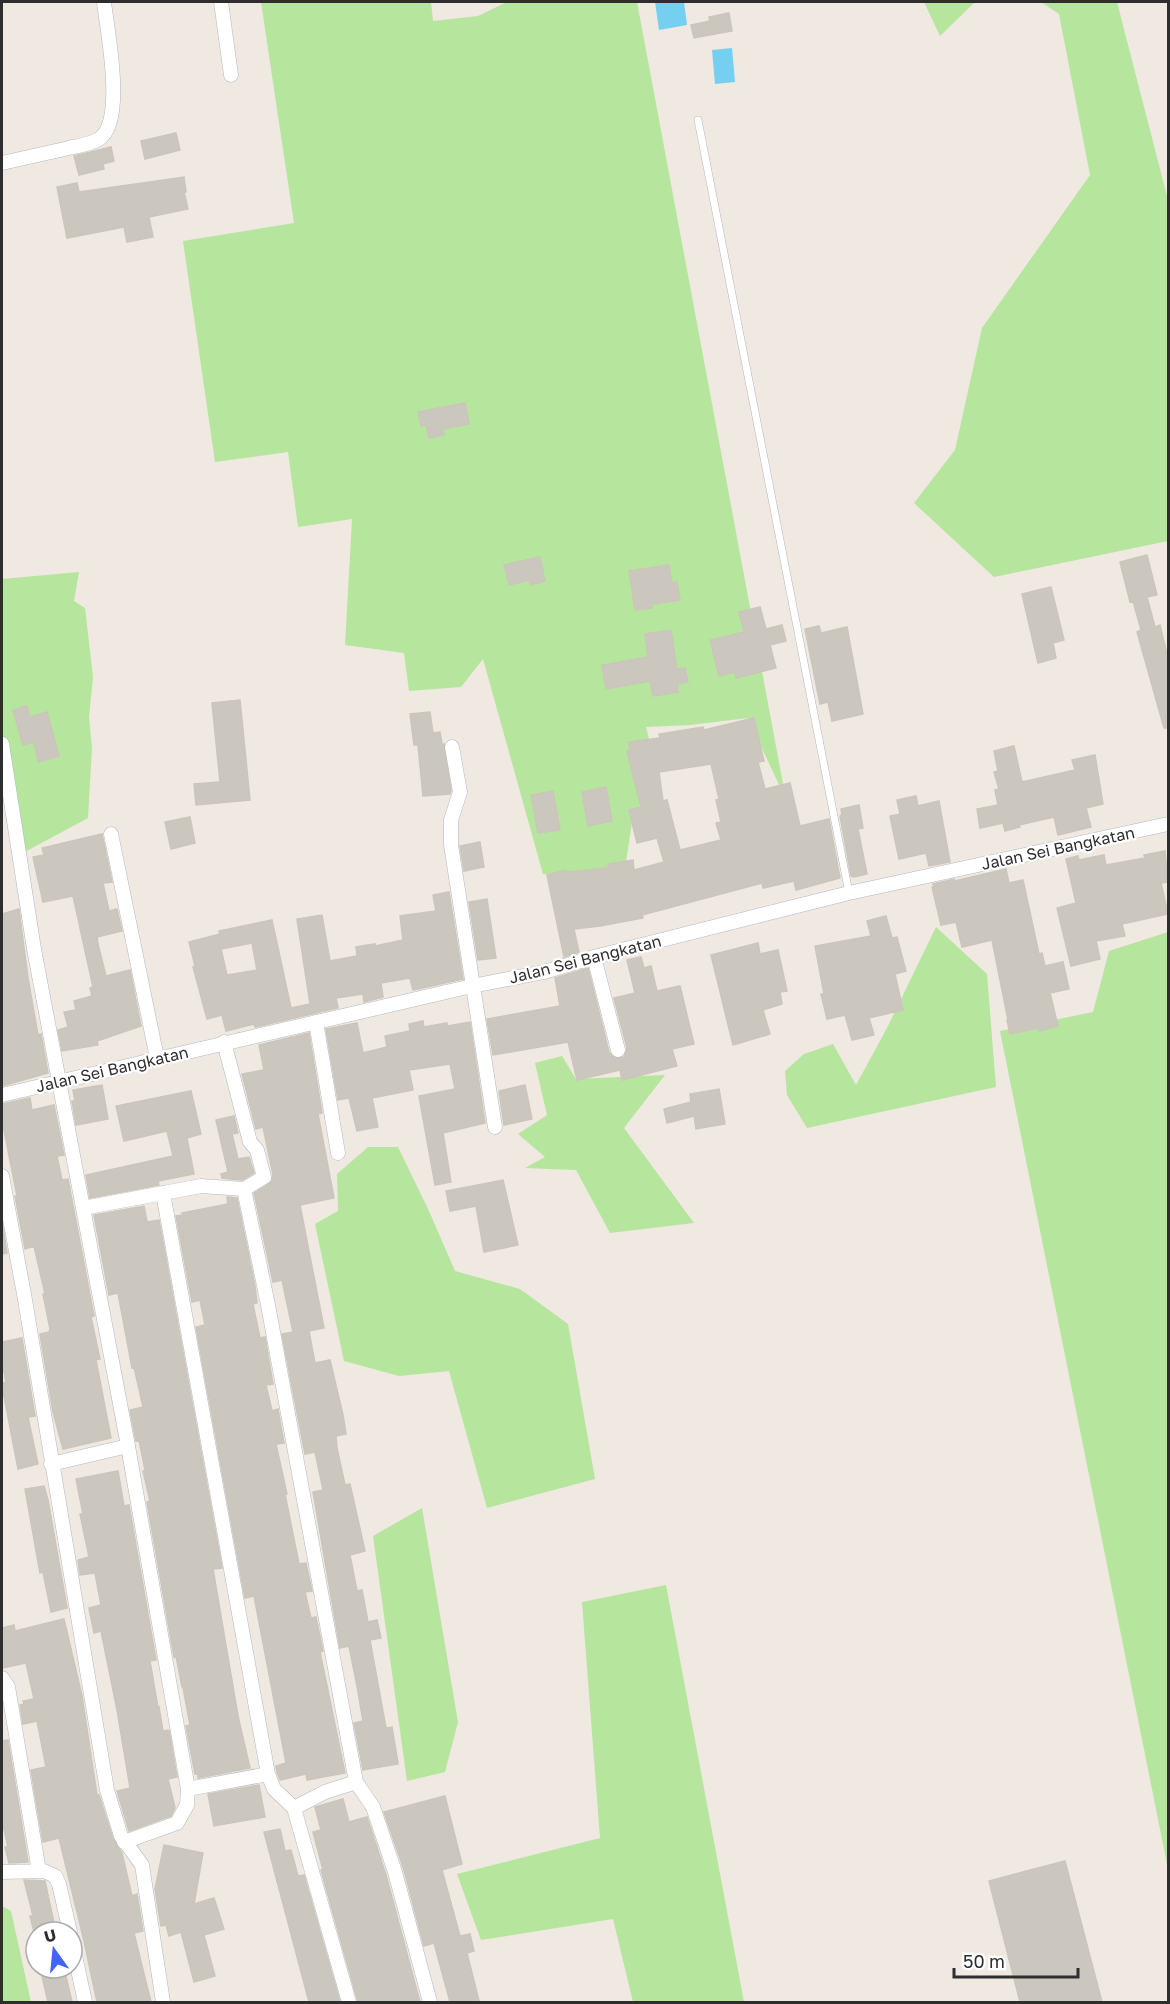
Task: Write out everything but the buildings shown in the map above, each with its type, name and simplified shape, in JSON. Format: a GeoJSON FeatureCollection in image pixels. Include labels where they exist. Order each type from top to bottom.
{"type":"FeatureCollection","features":[{"type":"Feature","properties":{"kind":"street"},"geometry":{"type":"LineString","coordinates":[[2,163],[83,144],[100,138],[110,127],[114,112],[113,83],[104,2]]}},
{"type":"Feature","properties":{"kind":"street"},"geometry":{"type":"LineString","coordinates":[[221,2],[231,75]]}},
{"type":"Feature","properties":{"kind":"street"},"geometry":{"type":"LineString","coordinates":[[2,744],[34,949],[128,1446],[188,1789],[187,1805],[177,1823],[124,1842]]}},
{"type":"Feature","properties":{"kind":"street"},"geometry":{"type":"LineString","coordinates":[[453,747],[460,792],[451,820],[451,845],[495,1127]]}},
{"type":"Feature","properties":{"kind":"street","name":"Jalan Sei Bangkatan"},"geometry":{"type":"LineString","coordinates":[[2,1095],[225,1042],[544,972],[594,957],[849,893],[1168,824]]}},
{"type":"Feature","properties":{"kind":"street"},"geometry":{"type":"LineString","coordinates":[[111,834],[157,1058]]}},
{"type":"Feature","properties":{"kind":"street"},"geometry":{"type":"LineString","coordinates":[[594,957],[618,1050]]}},
{"type":"Feature","properties":{"kind":"street"},"geometry":{"type":"LineString","coordinates":[[316,1022],[338,1154]]}},
{"type":"Feature","properties":{"kind":"street"},"geometry":{"type":"LineString","coordinates":[[83,1209],[201,1186],[244,1189],[264,1177],[257,1150],[250,1142],[225,1042]]}},
{"type":"Feature","properties":{"kind":"street"},"geometry":{"type":"LineString","coordinates":[[2,1176],[24,1294],[106,1790],[124,1842],[142,1865],[163,2002]]}},
{"type":"Feature","properties":{"kind":"street"},"geometry":{"type":"LineString","coordinates":[[244,1189],[268,1305],[356,1782],[373,1807],[395,1872],[430,2002]]}},
{"type":"Feature","properties":{"kind":"street"},"geometry":{"type":"LineString","coordinates":[[163,1193],[268,1774],[274,1789],[294,1808],[349,2002]]}},
{"type":"Feature","properties":{"kind":"street"},"geometry":{"type":"LineString","coordinates":[[51,1464],[128,1446]]}},
{"type":"Feature","properties":{"kind":"street"},"geometry":{"type":"LineString","coordinates":[[2,1678],[8,1687],[39,1871]]}},
{"type":"Feature","properties":{"kind":"street"},"geometry":{"type":"LineString","coordinates":[[188,1789],[268,1774]]}},
{"type":"Feature","properties":{"kind":"street"},"geometry":{"type":"LineString","coordinates":[[294,1808],[325,1792],[356,1782]]}},
{"type":"Feature","properties":{"kind":"street"},"geometry":{"type":"LineString","coordinates":[[2,1872],[52,1873],[58,1879],[67,1920]]}},
{"type":"Feature","properties":{"kind":"street"},"geometry":{"type":"LineString","coordinates":[[80,1980],[85,2002]]}},
{"type":"Feature","properties":{"kind":"lane"},"geometry":{"type":"LineString","coordinates":[[699,120],[849,893]]}},
{"type":"Feature","properties":{"kind":"green space"},"geometry":{"type":"Polygon","coordinates":[[[261,2],[431,2],[433,21],[478,16],[507,2],[637,2],[786,800],[748,718],[690,725],[646,727],[659,779],[633,816],[625,868],[587,878],[543,874],[483,659],[461,687],[409,691],[404,653],[345,645],[352,519],[298,527],[288,452],[215,462],[183,241],[294,223],[261,2]]]}},
{"type":"Feature","properties":{"kind":"green space"},"geometry":{"type":"Polygon","coordinates":[[[924,2],[975,2],[940,36],[924,2]]]}},
{"type":"Feature","properties":{"kind":"green space"},"geometry":{"type":"Polygon","coordinates":[[[1041,2],[1117,2],[1168,200],[1168,541],[994,577],[914,503],[955,450],[982,328],[1090,175],[1059,14],[1041,2]]]}},
{"type":"Feature","properties":{"kind":"green space"},"geometry":{"type":"Polygon","coordinates":[[[79,572],[74,601],[85,608],[93,677],[89,717],[92,748],[88,818],[19,855],[2,739],[2,579],[79,572]]]}},
{"type":"Feature","properties":{"kind":"green space"},"geometry":{"type":"Polygon","coordinates":[[[936,927],[987,974],[996,1087],[807,1128],[787,1095],[785,1071],[804,1054],[833,1044],[856,1085],[887,1028],[936,927]]]}},
{"type":"Feature","properties":{"kind":"green space"},"geometry":{"type":"Polygon","coordinates":[[[1168,932],[1168,1869],[1000,1031],[1093,1012],[1109,951],[1168,932]]]}},
{"type":"Feature","properties":{"kind":"green space"},"geometry":{"type":"Polygon","coordinates":[[[562,1056],[576,1079],[665,1075],[624,1128],[694,1223],[610,1233],[576,1170],[525,1168],[545,1157],[518,1134],[547,1115],[535,1063],[562,1056]]]}},
{"type":"Feature","properties":{"kind":"green space"},"geometry":{"type":"Polygon","coordinates":[[[368,1147],[398,1147],[455,1271],[520,1289],[568,1324],[595,1479],[487,1508],[449,1371],[399,1376],[344,1361],[315,1224],[338,1211],[337,1174],[368,1147]]]}},
{"type":"Feature","properties":{"kind":"green space"},"geometry":{"type":"Polygon","coordinates":[[[422,1508],[458,1722],[445,1772],[407,1781],[373,1536],[422,1508]]]}},
{"type":"Feature","properties":{"kind":"green space"},"geometry":{"type":"Polygon","coordinates":[[[666,1585],[744,2002],[633,2002],[613,1919],[481,1940],[457,1874],[600,1838],[582,1602],[666,1585]]]}},
{"type":"Feature","properties":{"kind":"green space"},"geometry":{"type":"Polygon","coordinates":[[[2,1906],[11,1911],[24,1970],[24,1980],[26,1980],[31,2002],[2,2002],[2,1906]]]}},
{"type":"Feature","properties":{"kind":"water"},"geometry":{"type":"Polygon","coordinates":[[[655,2],[684,2],[687,25],[659,30],[655,2]]]}},
{"type":"Feature","properties":{"kind":"water"},"geometry":{"type":"Polygon","coordinates":[[[732,48],[735,82],[715,84],[712,50],[732,48]]]}}]}
